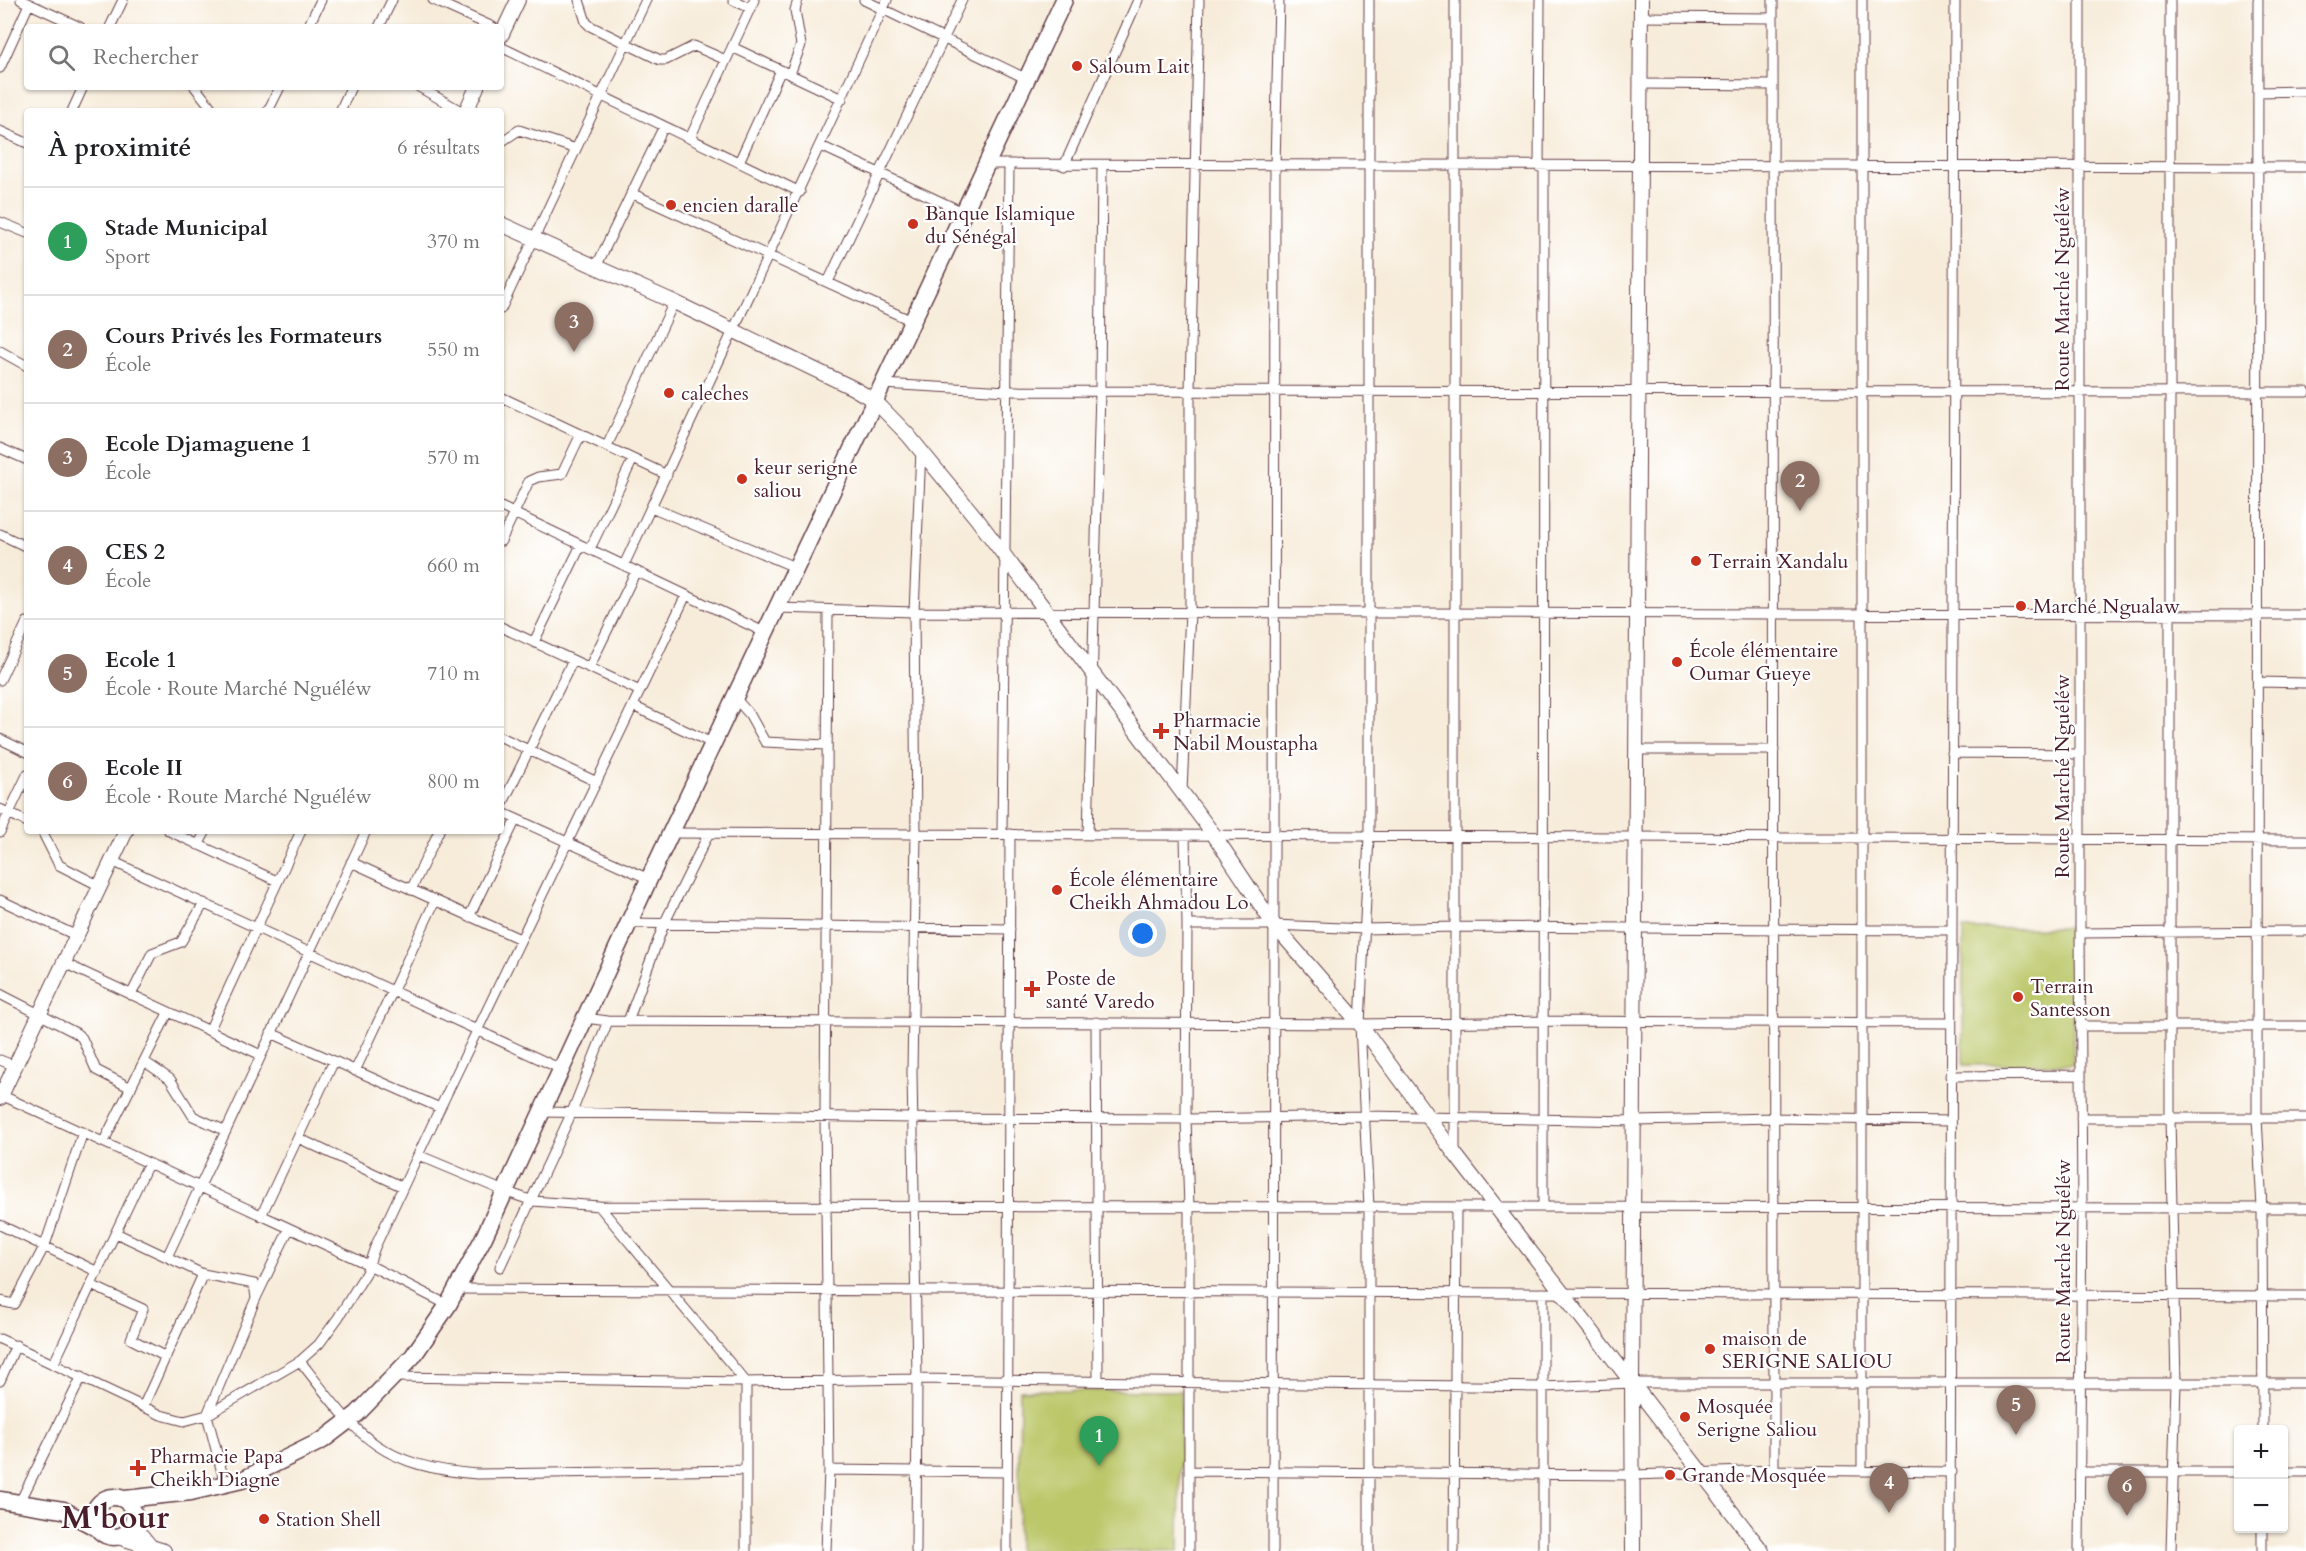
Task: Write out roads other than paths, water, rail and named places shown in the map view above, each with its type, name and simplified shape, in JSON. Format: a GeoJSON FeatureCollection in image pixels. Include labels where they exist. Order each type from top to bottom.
{"type":"FeatureCollection","features":[{"type":"Feature","properties":{"kind":"highway"},"geometry":{"type":"LineString","coordinates":[[0,1500],[63,1510],[106,1535],[118,1537],[131,1512],[154,1496],[242,1480],[323,1440],[347,1421],[413,1356],[448,1305],[484,1238],[671,833],[1064,0]]}},
{"type":"Feature","properties":{"kind":"highway"},"geometry":{"type":"LineString","coordinates":[[63,1510],[102,1501],[113,1496],[131,1512]]}},
{"type":"Feature","properties":{"kind":"highway"},"geometry":{"type":"LineString","coordinates":[[97,1528],[94,1513],[102,1501]]}},
{"type":"Feature","properties":{"kind":"main road"},"geometry":{"type":"LineString","coordinates":[[504,24],[518,0]]}},
{"type":"Feature","properties":{"kind":"main road"},"geometry":{"type":"LineString","coordinates":[[1634,1551],[1632,1383],[1635,1293],[1641,0]]}},
{"type":"Feature","properties":{"kind":"main road"},"geometry":{"type":"LineString","coordinates":[[467,108],[476,90]]}},
{"type":"Feature","properties":{"kind":"main road"},"geometry":{"type":"LineString","coordinates":[[504,225],[674,302],[875,401],[921,450],[1003,553],[1182,791],[1274,925],[1360,1024],[1455,1154],[1762,1551]]}},
{"type":"Feature","properties":{"kind":"main road"},"geometry":{"type":"LineString","coordinates":[[1,1097],[125,834]]}},
{"type":"Feature","properties":{"kind":"main road"},"geometry":{"type":"LineString","coordinates":[[131,1512],[157,1549]]}},
{"type":"Feature","properties":{"kind":"main road"},"geometry":{"type":"LineString","coordinates":[[118,1537],[157,1549]]}},
{"type":"Feature","properties":{"kind":"street"},"geometry":{"type":"LineString","coordinates":[[111,24],[123,0]]}},
{"type":"Feature","properties":{"kind":"street"},"geometry":{"type":"LineString","coordinates":[[309,24],[321,0]]}},
{"type":"Feature","properties":{"kind":"street"},"geometry":{"type":"LineString","coordinates":[[380,24],[392,0]]}},
{"type":"Feature","properties":{"kind":"street"},"geometry":{"type":"LineString","coordinates":[[433,0],[485,24]]}},
{"type":"Feature","properties":{"kind":"street"},"geometry":{"type":"LineString","coordinates":[[579,0],[586,22],[625,45],[666,60],[694,46],[726,60]]}},
{"type":"Feature","properties":{"kind":"street"},"geometry":{"type":"LineString","coordinates":[[504,303],[646,0]]}},
{"type":"Feature","properties":{"kind":"street"},"geometry":{"type":"LineString","coordinates":[[690,138],[752,4],[733,0]]}},
{"type":"Feature","properties":{"kind":"street"},"geometry":{"type":"LineString","coordinates":[[739,162],[801,45],[801,32],[795,10],[798,0]]}},
{"type":"Feature","properties":{"kind":"street"},"geometry":{"type":"LineString","coordinates":[[864,0],[885,4],[944,38],[1027,79]]}},
{"type":"Feature","properties":{"kind":"street"},"geometry":{"type":"LineString","coordinates":[[828,282],[962,0]]}},
{"type":"Feature","properties":{"kind":"street"},"geometry":{"type":"LineString","coordinates":[[1064,166],[1138,0]]}},
{"type":"Feature","properties":{"kind":"street"},"geometry":{"type":"LineString","coordinates":[[1182,791],[1190,611],[1190,391],[1198,0]]}},
{"type":"Feature","properties":{"kind":"street"},"geometry":{"type":"LineString","coordinates":[[1273,1551],[1274,392],[1275,166],[1279,0]]}},
{"type":"Feature","properties":{"kind":"street"},"geometry":{"type":"LineString","coordinates":[[1369,0],[1369,836],[1360,1024],[1369,1207],[1369,1551]]}},
{"type":"Feature","properties":{"kind":"street"},"geometry":{"type":"LineString","coordinates":[[1455,0],[1455,1154]]}},
{"type":"Feature","properties":{"kind":"street"},"geometry":{"type":"LineString","coordinates":[[1540,0],[1544,392],[1544,1207]]}},
{"type":"Feature","properties":{"kind":"street"},"geometry":{"type":"LineString","coordinates":[[1773,0],[1774,1470]]}},
{"type":"Feature","properties":{"kind":"street"},"geometry":{"type":"LineString","coordinates":[[1862,0],[1862,1470]]}},
{"type":"Feature","properties":{"kind":"street"},"geometry":{"type":"LineString","coordinates":[[1950,1551],[1953,1384],[1950,1023],[1955,0]]}},
{"type":"Feature","properties":{"kind":"street","name":"Route Marché Nguéléw"},"geometry":{"type":"LineString","coordinates":[[2079,1551],[2082,1295],[2080,0]]}},
{"type":"Feature","properties":{"kind":"street"},"geometry":{"type":"LineString","coordinates":[[2170,0],[2170,1118],[2176,1383],[2171,1551]]}},
{"type":"Feature","properties":{"kind":"street"},"geometry":{"type":"LineString","coordinates":[[2258,0],[2257,1118],[2262,1208],[2263,1425]]}},
{"type":"Feature","properties":{"kind":"street"},"geometry":{"type":"LineString","coordinates":[[0,68],[25,2],[73,24]]}},
{"type":"Feature","properties":{"kind":"street"},"geometry":{"type":"LineString","coordinates":[[624,565],[800,192],[885,4]]}},
{"type":"Feature","properties":{"kind":"street"},"geometry":{"type":"LineString","coordinates":[[1641,18],[1773,18]]}},
{"type":"Feature","properties":{"kind":"street"},"geometry":{"type":"LineString","coordinates":[[732,47],[842,99]]}},
{"type":"Feature","properties":{"kind":"street"},"geometry":{"type":"LineString","coordinates":[[504,48],[800,192]]}},
{"type":"Feature","properties":{"kind":"street"},"geometry":{"type":"LineString","coordinates":[[1641,84],[1773,85]]}},
{"type":"Feature","properties":{"kind":"street"},"geometry":{"type":"LineString","coordinates":[[73,108],[82,90]]}},
{"type":"Feature","properties":{"kind":"street"},"geometry":{"type":"LineString","coordinates":[[197,90],[212,108]]}},
{"type":"Feature","properties":{"kind":"street"},"geometry":{"type":"LineString","coordinates":[[270,108],[278,90]]}},
{"type":"Feature","properties":{"kind":"street"},"geometry":{"type":"LineString","coordinates":[[340,108],[349,90]]}},
{"type":"Feature","properties":{"kind":"street"},"geometry":{"type":"LineString","coordinates":[[423,90],[456,108]]}},
{"type":"Feature","properties":{"kind":"street"},"geometry":{"type":"LineString","coordinates":[[2258,92],[2306,92]]}},
{"type":"Feature","properties":{"kind":"street"},"geometry":{"type":"LineString","coordinates":[[596,267],[664,126]]}},
{"type":"Feature","properties":{"kind":"street"},"geometry":{"type":"LineString","coordinates":[[504,140],[519,130],[576,149]]}},
{"type":"Feature","properties":{"kind":"street"},"geometry":{"type":"LineString","coordinates":[[0,131],[24,142]]}},
{"type":"Feature","properties":{"kind":"street"},"geometry":{"type":"LineString","coordinates":[[821,146],[963,212]]}},
{"type":"Feature","properties":{"kind":"street"},"geometry":{"type":"LineString","coordinates":[[987,164],[1064,166],[2306,167]]}},
{"type":"Feature","properties":{"kind":"street"},"geometry":{"type":"LineString","coordinates":[[1007,1551],[1010,929],[1006,834],[1003,553],[1008,391],[1009,165]]}},
{"type":"Feature","properties":{"kind":"street"},"geometry":{"type":"LineString","coordinates":[[1088,835],[1100,391],[1102,166]]}},
{"type":"Feature","properties":{"kind":"street"},"geometry":{"type":"LineString","coordinates":[[631,193],[912,321]]}},
{"type":"Feature","properties":{"kind":"street"},"geometry":{"type":"LineString","coordinates":[[0,222],[24,232]]}},
{"type":"Feature","properties":{"kind":"street"},"geometry":{"type":"LineString","coordinates":[[607,447],[674,302]]}},
{"type":"Feature","properties":{"kind":"street"},"geometry":{"type":"LineString","coordinates":[[0,351],[24,364]]}},
{"type":"Feature","properties":{"kind":"street"},"geometry":{"type":"LineString","coordinates":[[882,384],[1008,391],[2306,392]]}},
{"type":"Feature","properties":{"kind":"street"},"geometry":{"type":"LineString","coordinates":[[504,402],[667,475]]}},
{"type":"Feature","properties":{"kind":"street"},"geometry":{"type":"LineString","coordinates":[[504,535],[529,482],[538,477],[562,474],[581,435]]}},
{"type":"Feature","properties":{"kind":"street"},"geometry":{"type":"LineString","coordinates":[[0,447],[24,459]]}},
{"type":"Feature","properties":{"kind":"street"},"geometry":{"type":"LineString","coordinates":[[916,1551],[917,1379],[912,1118],[916,833],[914,612],[921,450]]}},
{"type":"Feature","properties":{"kind":"street"},"geometry":{"type":"LineString","coordinates":[[534,642],[633,459]]}},
{"type":"Feature","properties":{"kind":"street"},"geometry":{"type":"LineString","coordinates":[[651,507],[797,568]]}},
{"type":"Feature","properties":{"kind":"street"},"geometry":{"type":"LineString","coordinates":[[504,508],[766,633]]}},
{"type":"Feature","properties":{"kind":"street"},"geometry":{"type":"LineString","coordinates":[[0,534],[24,546]]}},
{"type":"Feature","properties":{"kind":"street"},"geometry":{"type":"LineString","coordinates":[[589,668],[636,571]]}},
{"type":"Feature","properties":{"kind":"street"},"geometry":{"type":"LineString","coordinates":[[0,1339],[143,1407],[176,1420],[207,1415],[300,1361],[328,1333],[369,1265],[375,1246],[440,1108],[686,595]]}},
{"type":"Feature","properties":{"kind":"street"},"geometry":{"type":"LineString","coordinates":[[778,608],[914,612],[2306,615]]}},
{"type":"Feature","properties":{"kind":"street"},"geometry":{"type":"LineString","coordinates":[[826,1551],[829,1470],[826,1380],[825,1116],[828,611]]}},
{"type":"Feature","properties":{"kind":"street"},"geometry":{"type":"LineString","coordinates":[[0,680],[24,628]]}},
{"type":"Feature","properties":{"kind":"street"},"geometry":{"type":"LineString","coordinates":[[504,628],[640,691]]}},
{"type":"Feature","properties":{"kind":"street"},"geometry":{"type":"LineString","coordinates":[[504,801],[573,660]]}},
{"type":"Feature","properties":{"kind":"street"},"geometry":{"type":"LineString","coordinates":[[2258,682],[2306,683]]}},
{"type":"Feature","properties":{"kind":"street"},"geometry":{"type":"LineString","coordinates":[[736,699],[750,715],[765,742],[826,745]]}},
{"type":"Feature","properties":{"kind":"street"},"geometry":{"type":"LineString","coordinates":[[633,706],[714,744]]}},
{"type":"Feature","properties":{"kind":"street"},"geometry":{"type":"LineString","coordinates":[[504,738],[597,782]]}},
{"type":"Feature","properties":{"kind":"street"},"geometry":{"type":"LineString","coordinates":[[0,739],[24,751]]}},
{"type":"Feature","properties":{"kind":"street"},"geometry":{"type":"LineString","coordinates":[[1637,750],[1774,750]]}},
{"type":"Feature","properties":{"kind":"street"},"geometry":{"type":"LineString","coordinates":[[1952,753],[2080,753]]}},
{"type":"Feature","properties":{"kind":"street"},"geometry":{"type":"LineString","coordinates":[[0,832],[4,811],[24,780]]}},
{"type":"Feature","properties":{"kind":"street"},"geometry":{"type":"LineString","coordinates":[[4,811],[24,821]]}},
{"type":"Feature","properties":{"kind":"street"},"geometry":{"type":"LineString","coordinates":[[504,813],[650,879]]}},
{"type":"Feature","properties":{"kind":"street"},"geometry":{"type":"LineString","coordinates":[[469,917],[516,819]]}},
{"type":"Feature","properties":{"kind":"street"},"geometry":{"type":"LineString","coordinates":[[671,833],[2306,840]]}},
{"type":"Feature","properties":{"kind":"street"},"geometry":{"type":"LineString","coordinates":[[628,1021],[664,924],[709,833]]}},
{"type":"Feature","properties":{"kind":"street"},"geometry":{"type":"LineString","coordinates":[[44,834],[59,865],[100,886]]}},
{"type":"Feature","properties":{"kind":"street"},"geometry":{"type":"LineString","coordinates":[[175,834],[277,882]]}},
{"type":"Feature","properties":{"kind":"street"},"geometry":{"type":"LineString","coordinates":[[198,845],[204,834]]}},
{"type":"Feature","properties":{"kind":"street"},"geometry":{"type":"LineString","coordinates":[[209,1031],[300,834]]}},
{"type":"Feature","properties":{"kind":"street"},"geometry":{"type":"LineString","coordinates":[[167,1257],[365,834]]}},
{"type":"Feature","properties":{"kind":"street"},"geometry":{"type":"LineString","coordinates":[[411,890],[438,834]]}},
{"type":"Feature","properties":{"kind":"street"},"geometry":{"type":"LineString","coordinates":[[1185,835],[1186,1119],[1189,1207],[1189,1551]]}},
{"type":"Feature","properties":{"kind":"street"},"geometry":{"type":"LineString","coordinates":[[112,861],[561,1069]]}},
{"type":"Feature","properties":{"kind":"street"},"geometry":{"type":"LineString","coordinates":[[351,862],[520,939]]}},
{"type":"Feature","properties":{"kind":"street"},"geometry":{"type":"LineString","coordinates":[[0,900],[77,936]]}},
{"type":"Feature","properties":{"kind":"street"},"geometry":{"type":"LineString","coordinates":[[354,1071],[394,992],[435,901]]}},
{"type":"Feature","properties":{"kind":"street"},"geometry":{"type":"LineString","coordinates":[[131,995],[152,953],[181,942],[204,903]]}},
{"type":"Feature","properties":{"kind":"street"},"geometry":{"type":"LineString","coordinates":[[629,923],[1010,929]]}},
{"type":"Feature","properties":{"kind":"street"},"geometry":{"type":"LineString","coordinates":[[1187,925],[1274,925],[1365,929],[1544,927],[1951,930]]}},
{"type":"Feature","properties":{"kind":"street"},"geometry":{"type":"LineString","coordinates":[[2080,933],[2306,930]]}},
{"type":"Feature","properties":{"kind":"street"},"geometry":{"type":"LineString","coordinates":[[64,963],[261,1055]]}},
{"type":"Feature","properties":{"kind":"street"},"geometry":{"type":"LineString","coordinates":[[0,994],[82,1038],[96,1070],[131,1088]]}},
{"type":"Feature","properties":{"kind":"street"},"geometry":{"type":"LineString","coordinates":[[104,1141],[168,1013]]}},
{"type":"Feature","properties":{"kind":"street"},"geometry":{"type":"LineString","coordinates":[[585,1018],[608,1021],[1360,1024],[1544,1021],[1950,1023]]}},
{"type":"Feature","properties":{"kind":"street"},"geometry":{"type":"LineString","coordinates":[[500,1267],[572,1112],[608,1021]]}},
{"type":"Feature","properties":{"kind":"street"},"geometry":{"type":"LineString","coordinates":[[1096,1022],[1098,1382]]}},
{"type":"Feature","properties":{"kind":"street"},"geometry":{"type":"LineString","coordinates":[[2080,1026],[2306,1026]]}},
{"type":"Feature","properties":{"kind":"street"},"geometry":{"type":"LineString","coordinates":[[271,1034],[440,1108]]}},
{"type":"Feature","properties":{"kind":"street"},"geometry":{"type":"LineString","coordinates":[[0,1060],[15,1066]]}},
{"type":"Feature","properties":{"kind":"street"},"geometry":{"type":"LineString","coordinates":[[145,1062],[171,1079],[193,1116],[226,1131]]}},
{"type":"Feature","properties":{"kind":"street"},"geometry":{"type":"LineString","coordinates":[[261,1216],[334,1062]]}},
{"type":"Feature","properties":{"kind":"street"},"geometry":{"type":"LineString","coordinates":[[1950,1076],[2081,1075]]}},
{"type":"Feature","properties":{"kind":"street"},"geometry":{"type":"LineString","coordinates":[[1,1097],[104,1141],[148,1164],[369,1265],[448,1305]]}},
{"type":"Feature","properties":{"kind":"street"},"geometry":{"type":"LineString","coordinates":[[543,1112],[912,1118],[1009,1116],[1186,1119],[1366,1116],[1636,1121],[1774,1119],[1950,1121]]}},
{"type":"Feature","properties":{"kind":"street"},"geometry":{"type":"LineString","coordinates":[[2082,1118],[2306,1118]]}},
{"type":"Feature","properties":{"kind":"street"},"geometry":{"type":"LineString","coordinates":[[0,1301],[14,1304],[45,1245],[83,1132]]}},
{"type":"Feature","properties":{"kind":"street"},"geometry":{"type":"LineString","coordinates":[[298,1138],[403,1187]]}},
{"type":"Feature","properties":{"kind":"street"},"geometry":{"type":"LineString","coordinates":[[418,1155],[504,1191],[533,1200],[599,1206],[2306,1208]]}},
{"type":"Feature","properties":{"kind":"street"},"geometry":{"type":"LineString","coordinates":[[54,1363],[148,1164]]}},
{"type":"Feature","properties":{"kind":"street"},"geometry":{"type":"LineString","coordinates":[[599,1206],[746,1382],[746,1551]]}},
{"type":"Feature","properties":{"kind":"street"},"geometry":{"type":"LineString","coordinates":[[1454,1551],[1456,1207]]}},
{"type":"Feature","properties":{"kind":"street"},"geometry":{"type":"LineString","coordinates":[[0,1225],[98,1272]]}},
{"type":"Feature","properties":{"kind":"street"},"geometry":{"type":"LineString","coordinates":[[225,1484],[207,1415],[256,1298],[289,1229]]}},
{"type":"Feature","properties":{"kind":"street"},"geometry":{"type":"LineString","coordinates":[[116,1233],[203,1274],[254,1284],[256,1298]]}},
{"type":"Feature","properties":{"kind":"street"},"geometry":{"type":"LineString","coordinates":[[143,1407],[203,1274]]}},
{"type":"Feature","properties":{"kind":"street"},"geometry":{"type":"LineString","coordinates":[[91,1285],[143,1309],[131,1339],[166,1357]]}},
{"type":"Feature","properties":{"kind":"street"},"geometry":{"type":"LineString","coordinates":[[457,1289],[2306,1296]]}},
{"type":"Feature","properties":{"kind":"street"},"geometry":{"type":"LineString","coordinates":[[1543,1551],[1544,1293]]}},
{"type":"Feature","properties":{"kind":"street"},"geometry":{"type":"LineString","coordinates":[[0,1381],[16,1345]]}},
{"type":"Feature","properties":{"kind":"street"},"geometry":{"type":"LineString","coordinates":[[300,1361],[347,1421],[383,1450],[409,1463],[435,1470],[477,1474],[745,1470]]}},
{"type":"Feature","properties":{"kind":"street"},"geometry":{"type":"LineString","coordinates":[[19,1504],[82,1376]]}},
{"type":"Feature","properties":{"kind":"street"},"geometry":{"type":"LineString","coordinates":[[393,1377],[746,1382],[917,1379],[1189,1385],[1455,1387],[1773,1382],[1861,1384],[2306,1383]]}},
{"type":"Feature","properties":{"kind":"street"},"geometry":{"type":"LineString","coordinates":[[829,1470],[1007,1472]]}},
{"type":"Feature","properties":{"kind":"street"},"geometry":{"type":"LineString","coordinates":[[1189,1471],[1634,1475],[1774,1470],[1952,1472]]}},
{"type":"Feature","properties":{"kind":"street"},"geometry":{"type":"LineString","coordinates":[[2081,1472],[2234,1472]]}},
{"type":"Feature","properties":{"kind":"street"},"geometry":{"type":"LineString","coordinates":[[2288,1472],[2306,1472]]}},
{"type":"Feature","properties":{"kind":"street"},"geometry":{"type":"LineString","coordinates":[[2262,1533],[2262,1551]]}},
{"type":"Feature","properties":{"kind":"place","name":"Saloum Lait"},"geometry":{"type":"Point","coordinates":[1077,66]}},
{"type":"Feature","properties":{"kind":"place","name":"encien daralle"},"geometry":{"type":"Point","coordinates":[671,205]}},
{"type":"Feature","properties":{"kind":"place","name":"Banque Islamique du Sénégal"},"geometry":{"type":"Point","coordinates":[913,224]}},
{"type":"Feature","properties":{"kind":"place","name":"Ecole Djamaguene 1"},"geometry":{"type":"Point","coordinates":[574,352]}},
{"type":"Feature","properties":{"kind":"place","name":"caleches"},"geometry":{"type":"Point","coordinates":[669,393]}},
{"type":"Feature","properties":{"kind":"place","name":"keur serigne saliou"},"geometry":{"type":"Point","coordinates":[742,479]}},
{"type":"Feature","properties":{"kind":"place","name":"Cours Privés les Formateurs"},"geometry":{"type":"Point","coordinates":[1800,511]}},
{"type":"Feature","properties":{"kind":"place","name":"Terrain Xandalu"},"geometry":{"type":"Point","coordinates":[1696,561]}},
{"type":"Feature","properties":{"kind":"place","name":"Marché Ngualaw"},"geometry":{"type":"Point","coordinates":[2021,606]}},
{"type":"Feature","properties":{"kind":"place","name":"École élémentaire Oumar Gueye"},"geometry":{"type":"Point","coordinates":[1677,662]}},
{"type":"Feature","properties":{"kind":"place","name":"Pharmacie Nabil Moustapha"},"geometry":{"type":"Point","coordinates":[1161,731]}},
{"type":"Feature","properties":{"kind":"place","name":"École élémentaire Cheikh Ahmadou Lo"},"geometry":{"type":"Point","coordinates":[1057,890]}},
{"type":"Feature","properties":{"kind":"place","name":"Poste de santé Varedo"},"geometry":{"type":"Point","coordinates":[1032,989]}},
{"type":"Feature","properties":{"kind":"place","name":"Terrain Santesson"},"geometry":{"type":"Point","coordinates":[2018,997]}},
{"type":"Feature","properties":{"kind":"place","name":"maison de SERIGNE SALIOU"},"geometry":{"type":"Point","coordinates":[1710,1349]}},
{"type":"Feature","properties":{"kind":"place","name":"Mosquée Serigne Saliou"},"geometry":{"type":"Point","coordinates":[1685,1417]}},
{"type":"Feature","properties":{"kind":"place","name":"Ecole 1"},"geometry":{"type":"Point","coordinates":[2016,1435]}},
{"type":"Feature","properties":{"kind":"place","name":"Stade Municipal"},"geometry":{"type":"Point","coordinates":[1099,1466]}},
{"type":"Feature","properties":{"kind":"place","name":"Pharmacie Papa Cheikh Diagne"},"geometry":{"type":"Point","coordinates":[138,1468]}},
{"type":"Feature","properties":{"kind":"place","name":"Grande Mosquée"},"geometry":{"type":"Point","coordinates":[1670,1475]}},
{"type":"Feature","properties":{"kind":"place","name":"CES 2"},"geometry":{"type":"Point","coordinates":[1889,1513]}},
{"type":"Feature","properties":{"kind":"place","name":"Ecole II"},"geometry":{"type":"Point","coordinates":[2127,1516]}},
{"type":"Feature","properties":{"kind":"place","name":"Station Shell"},"geometry":{"type":"Point","coordinates":[264,1519]}},
{"type":"Feature","properties":{"kind":"district","name":"M'bour"},"geometry":{"type":"Point","coordinates":[115,1518]}}]}
